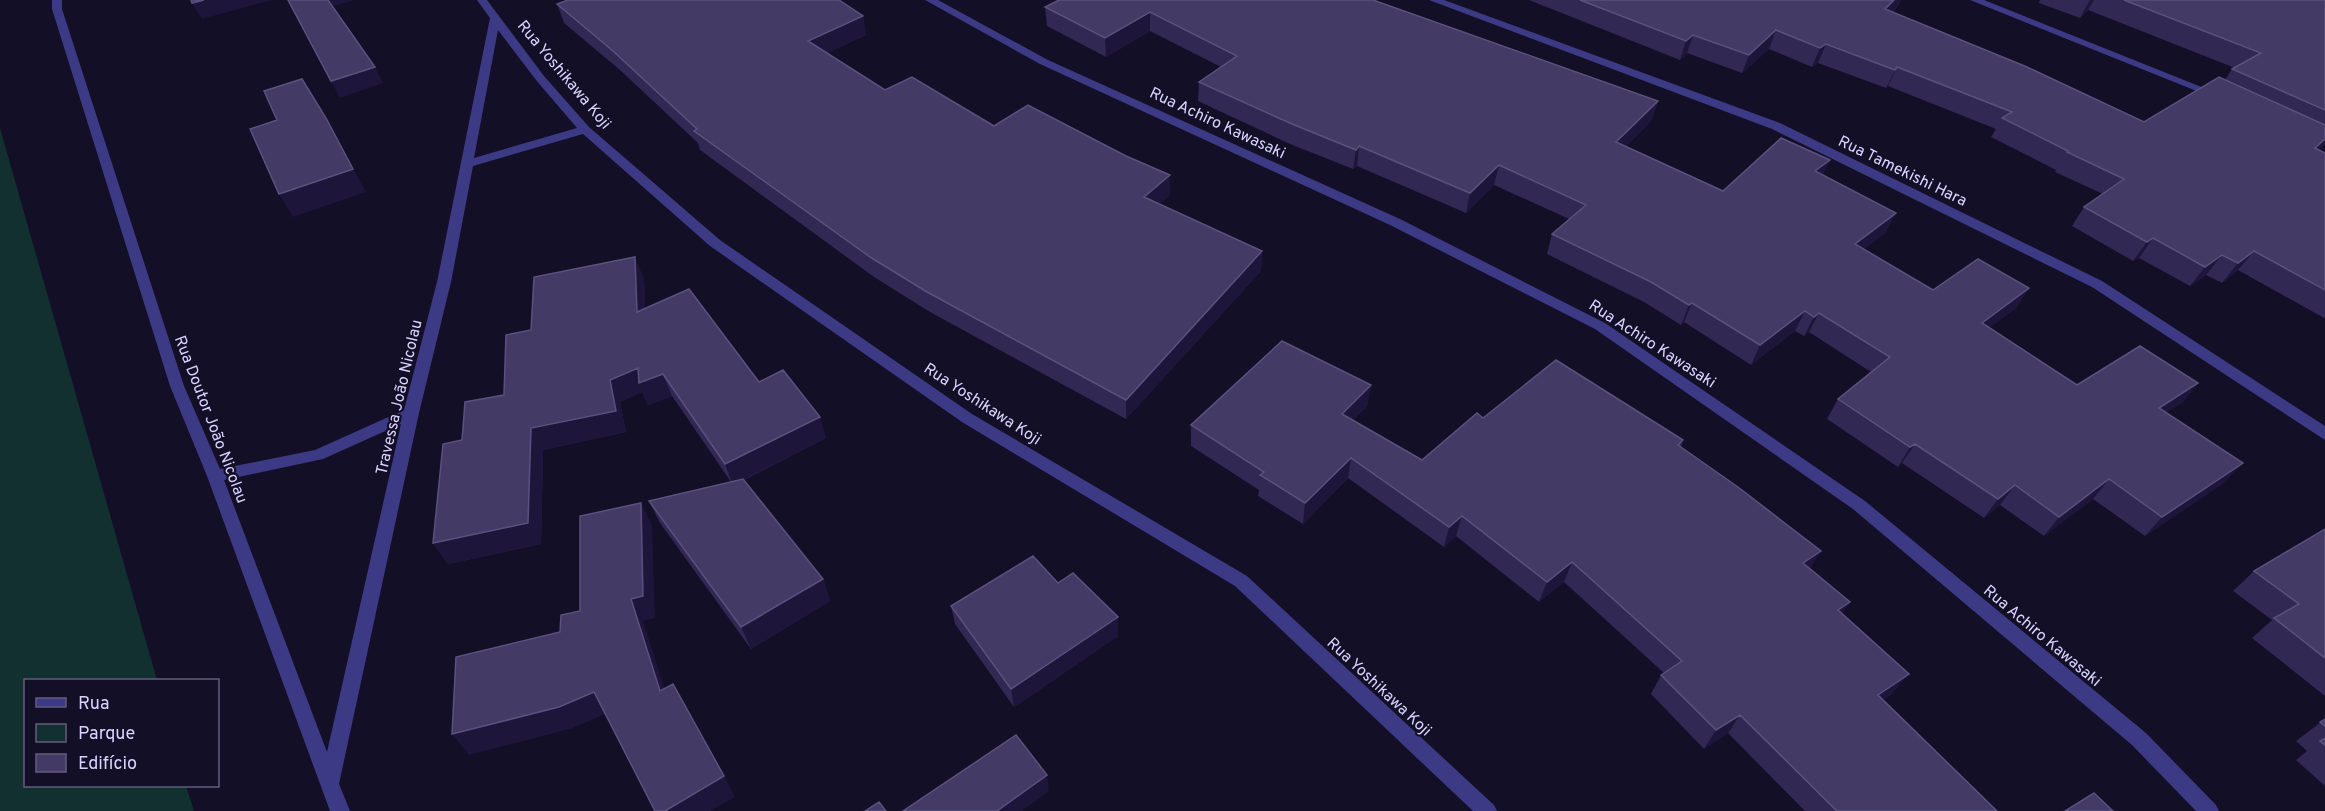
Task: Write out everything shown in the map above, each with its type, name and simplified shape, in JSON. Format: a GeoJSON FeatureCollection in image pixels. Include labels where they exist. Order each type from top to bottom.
{"type":"FeatureCollection","features":[{"type":"Feature","properties":{"kind":"street","name":"Rua Doutor João Nicolau"},"geometry":{"type":"LineString","coordinates":[[57,0],[57,9],[177,386],[215,476],[340,811]]}},
{"type":"Feature","properties":{"kind":"street","name":"Rua Yoshikawa Koji"},"geometry":{"type":"LineString","coordinates":[[482,0],[540,78],[585,130],[716,243],[967,418],[1241,581],[1487,811]]}},
{"type":"Feature","properties":{"kind":"street","name":"Rua Achiro Kawasaki"},"geometry":{"type":"LineString","coordinates":[[930,0],[1044,62],[1395,222],[1600,326],[1858,505],[2139,739],[2209,811]]}},
{"type":"Feature","properties":{"kind":"street","name":"Rua Tamekishi Hara"},"geometry":{"type":"LineString","coordinates":[[1434,0],[1776,126],[2097,284],[2325,434]]}},
{"type":"Feature","properties":{"kind":"street"},"geometry":{"type":"LineString","coordinates":[[1975,0],[2191,83],[2232,102]]}},
{"type":"Feature","properties":{"kind":"street","name":"Travessa João Nicolau"},"geometry":{"type":"LineString","coordinates":[[330,783],[411,413],[444,282],[469,163],[495,19]]}},
{"type":"Feature","properties":{"kind":"street"},"geometry":{"type":"LineString","coordinates":[[469,163],[585,130]]}},
{"type":"Feature","properties":{"kind":"street"},"geometry":{"type":"LineString","coordinates":[[215,476],[318,455],[411,413]]}},
{"type":"Feature","properties":{"kind":"green space"},"geometry":{"type":"Polygon","coordinates":[[[0,128],[157,679],[24,679],[24,787],[186,787],[194,811],[0,811],[0,128]]]}},
{"type":"Feature","properties":{"kind":"building"},"geometry":{"type":"Polygon","coordinates":[[[288,0],[328,0],[375,67],[331,81],[288,0]]]}},
{"type":"Feature","properties":{"kind":"building"},"geometry":{"type":"Polygon","coordinates":[[[568,0],[839,0],[863,16],[808,41],[885,90],[912,77],[994,126],[1028,105],[1126,156],[1170,175],[1144,197],[1262,251],[1126,400],[927,292],[870,257],[694,131],[697,129],[613,51],[557,4],[568,0]]]}},
{"type":"Feature","properties":{"kind":"building"},"geometry":{"type":"Polygon","coordinates":[[[1059,0],[1373,0],[1658,101],[1616,142],[1723,191],[1781,138],[1830,160],[1815,171],[1896,213],[1855,244],[1933,290],[1978,259],[2029,288],[1982,323],[2077,385],[2140,346],[2198,383],[2159,408],[2243,463],[2162,517],[2109,479],[2059,517],[2015,485],[1998,499],[1915,444],[1910,447],[1838,399],[1890,357],[1819,313],[1814,317],[1805,311],[1760,345],[1692,303],[1689,305],[1651,282],[1552,234],[1586,205],[1499,165],[1470,193],[1359,146],[1356,150],[1199,82],[1237,56],[1150,12],[1105,38],[1045,7],[1059,0]]]}},
{"type":"Feature","properties":{"kind":"building"},"geometry":{"type":"Polygon","coordinates":[[[1580,0],[1894,0],[1885,9],[2027,67],[2144,122],[2219,77],[2325,125],[2325,139],[2315,148],[2325,153],[2325,290],[2254,251],[2238,263],[2222,255],[2205,267],[2153,238],[2147,242],[2084,207],[2124,179],[2002,118],[2012,112],[1897,67],[1895,70],[1826,44],[1820,48],[1776,30],[1749,55],[1693,35],[1686,41],[1580,0]]]}},
{"type":"Feature","properties":{"kind":"building"},"geometry":{"type":"Polygon","coordinates":[[[2124,0],[2325,0],[2325,110],[2232,69],[2261,53],[2124,0]]]}},
{"type":"Feature","properties":{"kind":"building"},"geometry":{"type":"Polygon","coordinates":[[[302,79],[353,169],[279,194],[250,129],[277,120],[264,91],[302,79]]]}},
{"type":"Feature","properties":{"kind":"building"},"geometry":{"type":"Polygon","coordinates":[[[635,257],[637,312],[689,289],[759,382],[783,370],[820,417],[725,464],[663,374],[639,383],[638,368],[610,380],[616,411],[531,428],[528,523],[433,543],[443,444],[462,440],[465,402],[504,395],[506,335],[531,330],[534,277],[635,257]]]}},
{"type":"Feature","properties":{"kind":"building"},"geometry":{"type":"Polygon","coordinates":[[[1282,341],[1371,385],[1342,414],[1422,460],[1477,413],[1483,418],[1556,360],[1683,440],[1678,445],[1738,487],[1821,551],[1803,563],[1850,602],[1838,610],[1909,674],[1878,695],[1997,811],[1837,811],[1740,715],[1716,730],[1661,675],[1682,661],[1572,562],[1547,582],[1462,516],[1449,527],[1351,458],[1305,503],[1260,475],[1264,472],[1191,425],[1282,341]]]}},
{"type":"Feature","properties":{"kind":"building"},"geometry":{"type":"Polygon","coordinates":[[[743,479],[823,579],[741,627],[649,501],[743,479]]]}},
{"type":"Feature","properties":{"kind":"building"},"geometry":{"type":"Polygon","coordinates":[[[641,503],[643,596],[631,599],[660,691],[673,684],[724,776],[665,811],[655,811],[594,692],[559,707],[452,734],[456,657],[560,632],[561,615],[580,611],[580,516],[641,503]]]}},
{"type":"Feature","properties":{"kind":"building"},"geometry":{"type":"Polygon","coordinates":[[[2325,529],[2325,658],[2274,618],[2299,604],[2254,571],[2325,529]]]}},
{"type":"Feature","properties":{"kind":"building"},"geometry":{"type":"Polygon","coordinates":[[[1033,556],[1058,583],[1073,573],[1118,617],[1011,689],[951,606],[1033,556]]]}},
{"type":"Feature","properties":{"kind":"building"},"geometry":{"type":"Polygon","coordinates":[[[1016,735],[1047,775],[997,811],[903,811],[1016,735]]]}},
{"type":"Feature","properties":{"kind":"building"},"geometry":{"type":"Polygon","coordinates":[[[2094,793],[2113,811],[2065,811],[2094,793]]]}},
{"type":"Feature","properties":{"kind":"building"},"geometry":{"type":"Polygon","coordinates":[[[879,802],[886,811],[865,811],[879,802]]]}}]}
